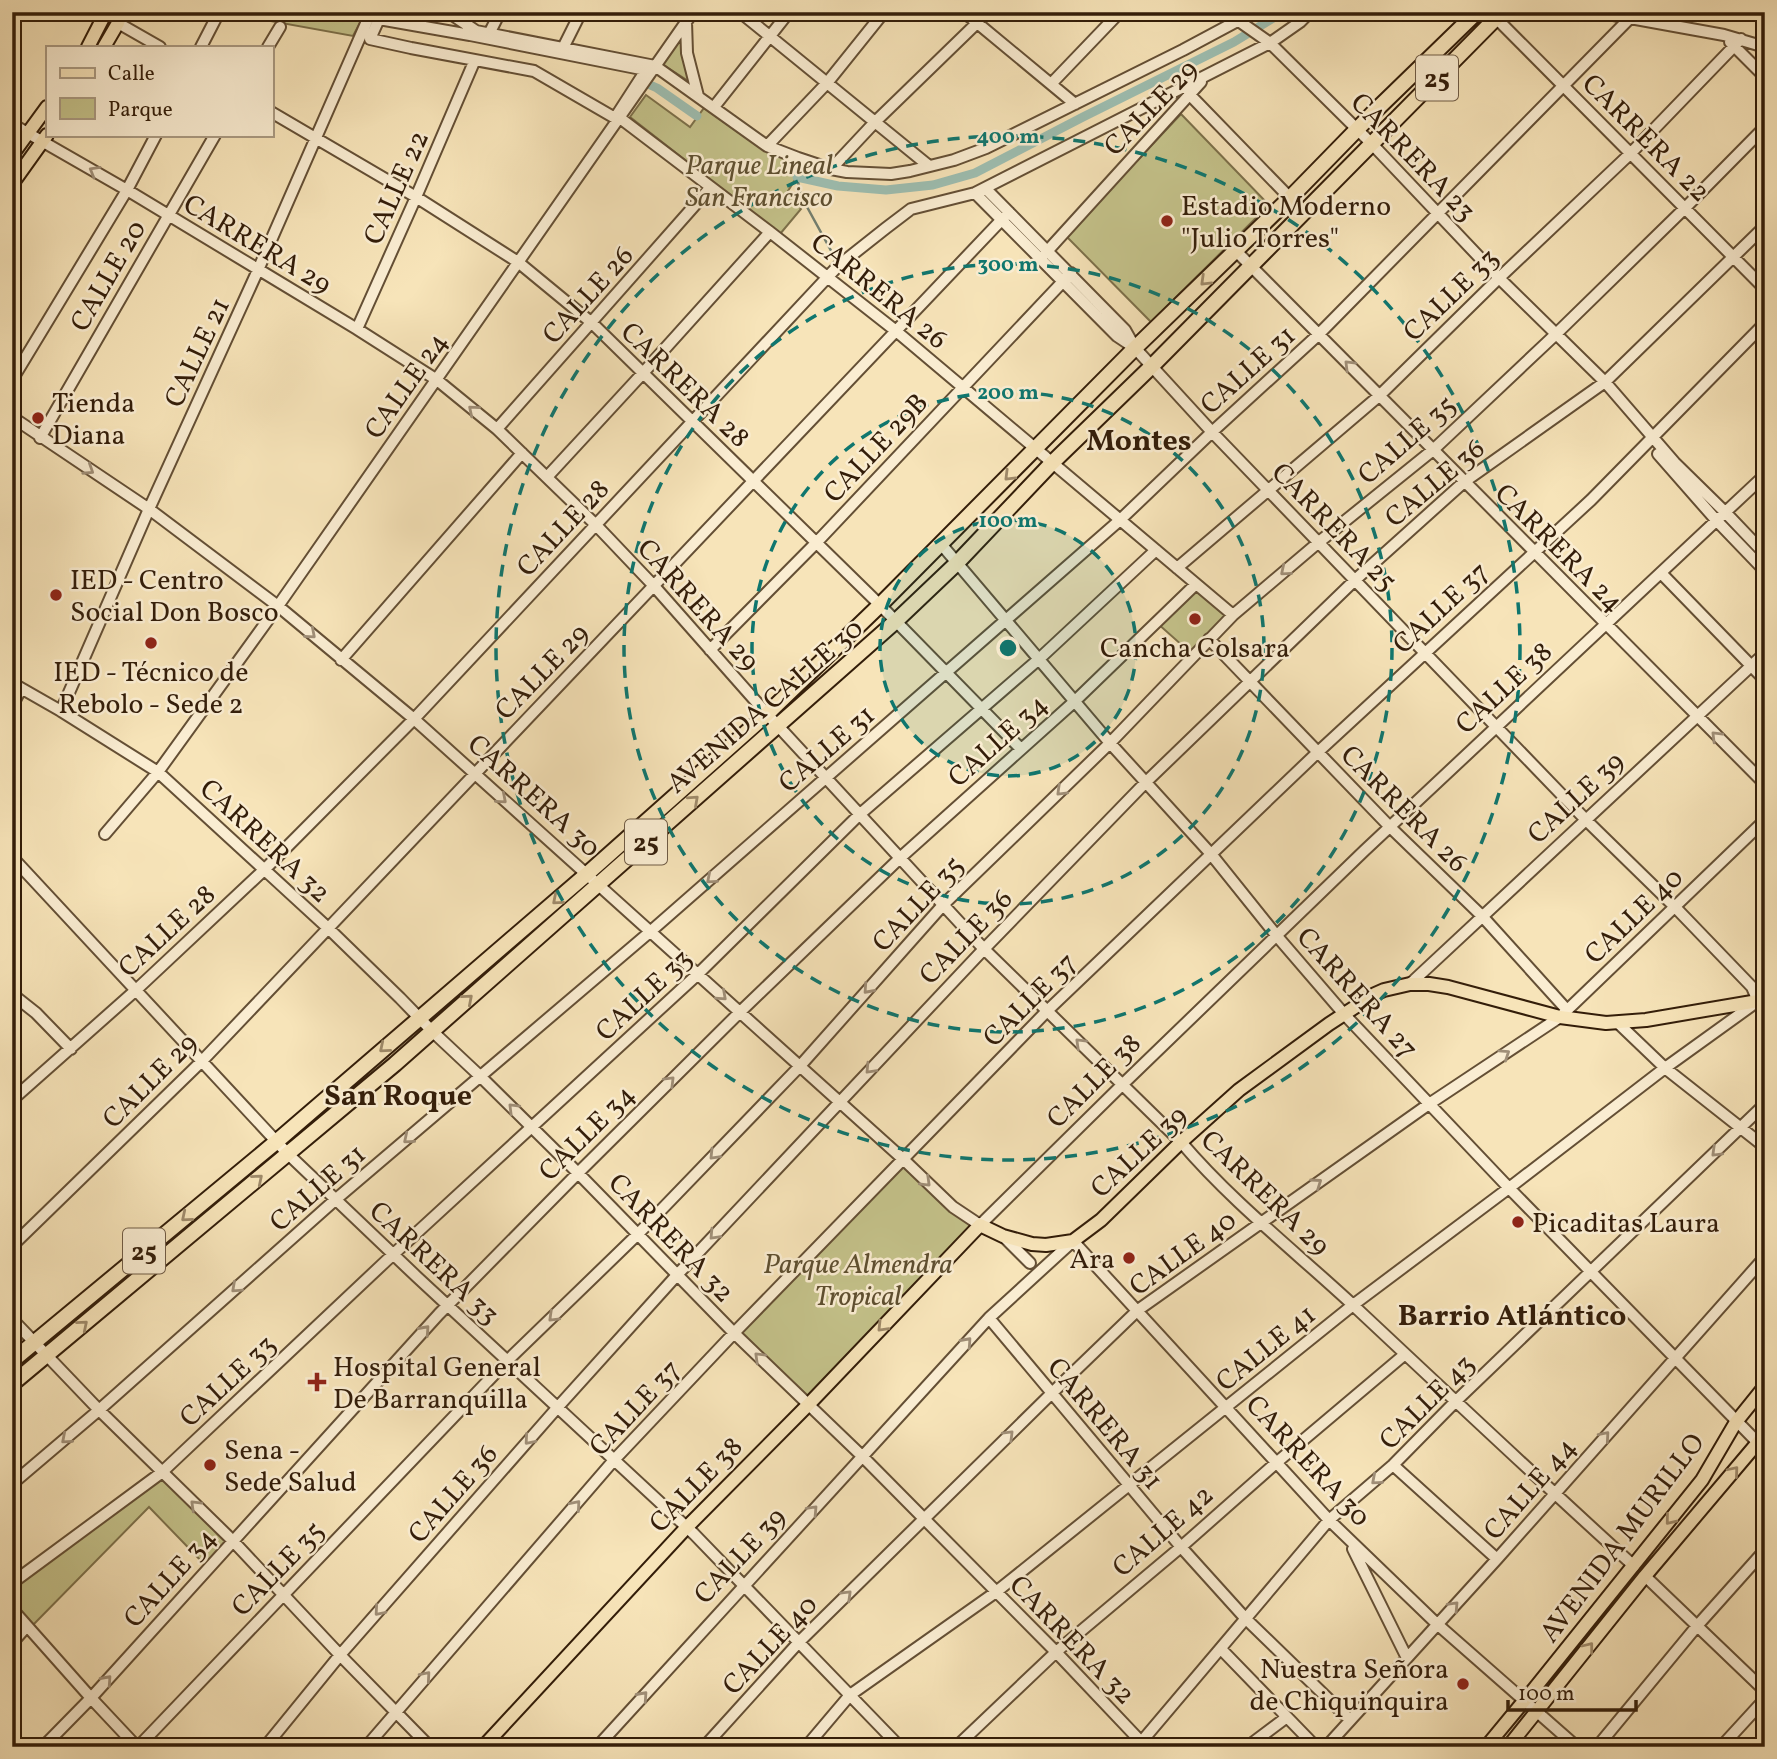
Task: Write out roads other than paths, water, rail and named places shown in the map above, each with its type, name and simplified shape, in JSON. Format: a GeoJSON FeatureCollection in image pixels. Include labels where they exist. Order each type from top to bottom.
{"type":"FeatureCollection","features":[{"type":"Feature","properties":{"kind":"highway","name":"AVENIDA CALLE 30"},"geometry":{"type":"LineString","coordinates":[[12,1361],[276,1142],[587,874],[766,714],[880,605],[1135,348],[1477,12]]}},
{"type":"Feature","properties":{"kind":"highway","name":"AVENIDA CALLE 30"},"geometry":{"type":"LineString","coordinates":[[12,1384],[395,1064],[896,621],[957,563],[1052,463],[1152,366],[1499,15]]}},
{"type":"Feature","properties":{"kind":"main road"},"geometry":{"type":"LineString","coordinates":[[89,46],[106,12]]}},
{"type":"Feature","properties":{"kind":"main road"},"geometry":{"type":"LineString","coordinates":[[104,46],[119,17]]}},
{"type":"Feature","properties":{"kind":"main road"},"geometry":{"type":"LineString","coordinates":[[12,155],[46,108]]}},
{"type":"Feature","properties":{"kind":"main road"},"geometry":{"type":"LineString","coordinates":[[12,184],[45,138]]}},
{"type":"Feature","properties":{"kind":"main road"},"geometry":{"type":"LineString","coordinates":[[1410,985],[1448,987],[1478,997],[1563,1014],[1593,1023],[1678,1016],[1763,1001]]}},
{"type":"Feature","properties":{"kind":"main road","name":"CALLE 39"},"geometry":{"type":"LineString","coordinates":[[1073,1241],[1101,1220],[1239,1090],[1375,994],[1410,985]]}},
{"type":"Feature","properties":{"kind":"main road","name":"CARRERA 30"},"geometry":{"type":"LineString","coordinates":[[981,1225],[1003,1236],[1032,1244],[1073,1241]]}},
{"type":"Feature","properties":{"kind":"main road","name":"CALLE 38"},"geometry":{"type":"LineString","coordinates":[[483,1747],[686,1528],[981,1225]]}},
{"type":"Feature","properties":{"kind":"main road","name":"AVENIDA MURILLO"},"geometry":{"type":"LineString","coordinates":[[1486,1747],[1702,1480],[1736,1422],[1765,1386]]}},
{"type":"Feature","properties":{"kind":"main road","name":"AVENIDA MURILLO"},"geometry":{"type":"LineString","coordinates":[[1508,1747],[1645,1576],[1762,1443]]}},
{"type":"Feature","properties":{"kind":"street"},"geometry":{"type":"LineString","coordinates":[[390,12],[422,16],[476,31],[563,48],[653,70],[698,96],[767,146],[831,169],[891,174],[954,160],[986,148],[1074,104],[964,12]]}},
{"type":"Feature","properties":{"kind":"street"},"geometry":{"type":"LineString","coordinates":[[448,12],[476,31]]}},
{"type":"Feature","properties":{"kind":"street"},"geometry":{"type":"LineString","coordinates":[[489,34],[500,12]]}},
{"type":"Feature","properties":{"kind":"street"},"geometry":{"type":"LineString","coordinates":[[563,48],[581,12]]}},
{"type":"Feature","properties":{"kind":"street","name":"CALLE 24"},"geometry":{"type":"LineString","coordinates":[[105,834],[158,772],[278,606],[693,12]]}},
{"type":"Feature","properties":{"kind":"street"},"geometry":{"type":"LineString","coordinates":[[740,12],[929,166]]}},
{"type":"Feature","properties":{"kind":"street"},"geometry":{"type":"LineString","coordinates":[[714,107],[789,12]]}},
{"type":"Feature","properties":{"kind":"street"},"geometry":{"type":"LineString","coordinates":[[767,146],[827,83],[884,12]]}},
{"type":"Feature","properties":{"kind":"street"},"geometry":{"type":"LineString","coordinates":[[831,169],[985,12]]}},
{"type":"Feature","properties":{"kind":"street"},"geometry":{"type":"LineString","coordinates":[[1052,84],[1120,12]]}},
{"type":"Feature","properties":{"kind":"street","name":"CARRERA 23"},"geometry":{"type":"LineString","coordinates":[[1226,12],[1268,41],[1372,144],[1555,335],[1605,382],[1765,571]]}},
{"type":"Feature","properties":{"kind":"street","name":"CALLE 29"},"geometry":{"type":"LineString","coordinates":[[1074,104],[1242,23],[1254,12]]}},
{"type":"Feature","properties":{"kind":"street","name":"CALLE 29"},"geometry":{"type":"LineString","coordinates":[[1044,254],[1205,77],[1300,22],[1310,12]]}},
{"type":"Feature","properties":{"kind":"street"},"geometry":{"type":"LineString","coordinates":[[1597,12],[1634,15],[1765,47]]}},
{"type":"Feature","properties":{"kind":"street","name":"CALLE 21"},"geometry":{"type":"LineString","coordinates":[[61,711],[370,15]]}},
{"type":"Feature","properties":{"kind":"street","name":"CARRERA 22"},"geometry":{"type":"LineString","coordinates":[[1499,15],[1564,85],[1765,289]]}},
{"type":"Feature","properties":{"kind":"street","name":"CALLE 31"},"geometry":{"type":"LineString","coordinates":[[12,1484],[335,1200],[651,931],[1120,520],[1318,335],[1634,15]]}},
{"type":"Feature","properties":{"kind":"street"},"geometry":{"type":"LineString","coordinates":[[119,17],[159,46]]}},
{"type":"Feature","properties":{"kind":"street"},"geometry":{"type":"LineString","coordinates":[[202,46],[216,18]]}},
{"type":"Feature","properties":{"kind":"street"},"geometry":{"type":"LineString","coordinates":[[379,19],[646,69],[617,120],[534,71],[370,39],[379,19]]}},
{"type":"Feature","properties":{"kind":"street"},"geometry":{"type":"LineString","coordinates":[[686,22],[687,53],[698,96]]}},
{"type":"Feature","properties":{"kind":"street"},"geometry":{"type":"LineString","coordinates":[[269,46],[280,27]]}},
{"type":"Feature","properties":{"kind":"street"},"geometry":{"type":"LineString","coordinates":[[1738,42],[1765,77]]}},
{"type":"Feature","properties":{"kind":"street","name":"CALLE 33"},"geometry":{"type":"LineString","coordinates":[[1177,568],[1379,396],[1631,153],[1738,42]]}},
{"type":"Feature","properties":{"kind":"street","name":"CALLE 22"},"geometry":{"type":"LineString","coordinates":[[357,329],[474,62]]}},
{"type":"Feature","properties":{"kind":"street","name":"CARRERA 26"},"geometry":{"type":"LineString","coordinates":[[533,74],[617,120],[827,276],[1233,615]]}},
{"type":"Feature","properties":{"kind":"street","name":"CALLE 28"},"geometry":{"type":"LineString","coordinates":[[12,1100],[136,990],[265,869],[414,719],[827,276],[911,209],[980,190],[1205,77]]}},
{"type":"Feature","properties":{"kind":"street"},"geometry":{"type":"LineString","coordinates":[[1189,94],[1290,198]]}},
{"type":"Feature","properties":{"kind":"street","name":"CARRERA 28"},"geometry":{"type":"LineString","coordinates":[[273,113],[416,197],[518,262],[592,323],[817,542],[1021,749]]}},
{"type":"Feature","properties":{"kind":"street","name":"CARRERA 29"},"geometry":{"type":"LineString","coordinates":[[12,124],[45,138],[357,329],[437,380],[497,429],[596,524],[766,714],[984,949],[1261,1223],[1634,1566]]}},
{"type":"Feature","properties":{"kind":"street","name":"CALLE 35"},"geometry":{"type":"LineString","coordinates":[[138,1747],[507,1361],[638,1234],[800,1066],[943,905],[1110,743],[1233,615],[1433,450],[1555,335],[1765,127]]}},
{"type":"Feature","properties":{"kind":"street"},"geometry":{"type":"LineString","coordinates":[[12,380],[127,190],[155,136]]}},
{"type":"Feature","properties":{"kind":"street","name":"CALLE 20"},"geometry":{"type":"LineString","coordinates":[[40,438],[214,136]]}},
{"type":"Feature","properties":{"kind":"street","name":"CALLE 26"},"geometry":{"type":"LineString","coordinates":[[497,429],[710,188]]}},
{"type":"Feature","properties":{"kind":"street","name":"CARRERA 25"},"geometry":{"type":"LineString","coordinates":[[980,190],[1067,277],[1117,336],[1135,348],[1212,432],[1587,821],[1674,906],[1763,1001]]}},
{"type":"Feature","properties":{"kind":"street","name":"CALLE 29"},"geometry":{"type":"LineString","coordinates":[[12,1246],[202,1061],[1006,216]]}},
{"type":"Feature","properties":{"kind":"street","name":"CALLE 36"},"geometry":{"type":"LineString","coordinates":[[265,1747],[340,1655],[677,1275],[984,949],[1145,783],[1355,580],[1464,482],[1605,382],[1765,226]]}},
{"type":"Feature","properties":{"kind":"street"},"geometry":{"type":"LineString","coordinates":[[547,477],[770,232]]}},
{"type":"Feature","properties":{"kind":"street","name":"CARRERA 24"},"geometry":{"type":"LineString","coordinates":[[1236,251],[1765,783]]}},
{"type":"Feature","properties":{"kind":"street","name":"CALLE 29B"},"geometry":{"type":"LineString","coordinates":[[710,650],[817,542],[1067,277]]}},
{"type":"Feature","properties":{"kind":"street","name":"CALLE 37"},"geometry":{"type":"LineString","coordinates":[[366,1747],[614,1460],[1047,1011],[1318,752],[1591,500],[1765,323]]}},
{"type":"Feature","properties":{"kind":"street","name":"CARRERA 30"},"geometry":{"type":"LineString","coordinates":[[12,417],[149,509],[278,606],[414,719],[953,1207],[981,1225]]}},
{"type":"Feature","properties":{"kind":"street"},"geometry":{"type":"LineString","coordinates":[[341,660],[522,453]]}},
{"type":"Feature","properties":{"kind":"street","name":"CALLE 38"},"geometry":{"type":"LineString","coordinates":[[981,1225],[1276,935],[1765,475]]}},
{"type":"Feature","properties":{"kind":"street","name":"CARRERA 23"},"geometry":{"type":"LineString","coordinates":[[1721,516],[1765,554]]}},
{"type":"Feature","properties":{"kind":"street","name":"CARRERA 27"},"geometry":{"type":"LineString","coordinates":[[941,544],[1110,743],[1211,854],[1344,1014],[1590,1273],[1736,1422],[1762,1443]]}},
{"type":"Feature","properties":{"kind":"street","name":"CALLE 33"},"geometry":{"type":"LineString","coordinates":[[12,1583],[161,1473],[393,1254],[698,974],[859,815],[1039,659],[1156,550]]}},
{"type":"Feature","properties":{"kind":"street"},"geometry":{"type":"LineString","coordinates":[[1661,573],[1765,680]]}},
{"type":"Feature","properties":{"kind":"street","name":"CALLE 34"},"geometry":{"type":"LineString","coordinates":[[43,1747],[91,1698],[447,1305],[740,1012],[900,858],[1075,701],[1196,584]]}},
{"type":"Feature","properties":{"kind":"street","name":"CARRERA 26"},"geometry":{"type":"LineString","coordinates":[[1209,639],[1390,827],[1482,916],[1563,1014]]}},
{"type":"Feature","properties":{"kind":"street","name":"CALLE 39"},"geometry":{"type":"LineString","coordinates":[[1410,985],[1765,653]]}},
{"type":"Feature","properties":{"kind":"street"},"geometry":{"type":"LineString","coordinates":[[12,706],[17,686]]}},
{"type":"Feature","properties":{"kind":"street","name":"CARRERA 32"},"geometry":{"type":"LineString","coordinates":[[17,686],[158,772],[328,928],[532,1127],[734,1333],[863,1457],[1056,1652],[1142,1745]]}},
{"type":"Feature","properties":{"kind":"street","name":"CALLE 40"},"geometry":{"type":"LineString","coordinates":[[704,1747],[799,1642],[1138,1310],[1429,1104],[1563,1014],[1765,820]]}},
{"type":"Feature","properties":{"kind":"street","name":"CARRERA 33"},"geometry":{"type":"LineString","coordinates":[[12,857],[276,1142],[686,1528],[900,1747]]}},
{"type":"Feature","properties":{"kind":"street"},"geometry":{"type":"LineString","coordinates":[[12,994],[36,1013],[71,1049]]}},
{"type":"Feature","properties":{"kind":"street","name":"CALLE 41"},"geometry":{"type":"LineString","coordinates":[[806,1747],[850,1695],[996,1592],[1353,1305],[1665,1068],[1763,1001]]}},
{"type":"Feature","properties":{"kind":"street"},"geometry":{"type":"LineString","coordinates":[[1618,1023],[1665,1068],[1765,1147]]}},
{"type":"Feature","properties":{"kind":"street","name":"CALLE 43"},"geometry":{"type":"LineString","coordinates":[[1142,1745],[1329,1520],[1393,1465],[1765,1104]]}},
{"type":"Feature","properties":{"kind":"street","name":"CARRERA 30"},"geometry":{"type":"LineString","coordinates":[[1003,1236],[1030,1264]]}},
{"type":"Feature","properties":{"kind":"street","name":"CARRERA 30"},"geometry":{"type":"LineString","coordinates":[[1073,1241],[1329,1520],[1437,1625],[1577,1747]]}},
{"type":"Feature","properties":{"kind":"street","name":"CALLE 39"},"geometry":{"type":"LineString","coordinates":[[597,1747],[989,1318],[1073,1241]]}},
{"type":"Feature","properties":{"kind":"street","name":"CALLE 44"},"geometry":{"type":"LineString","coordinates":[[1326,1747],[1765,1257]]}},
{"type":"Feature","properties":{"kind":"street"},"geometry":{"type":"LineString","coordinates":[[12,1318],[161,1473],[233,1541],[430,1747]]}},
{"type":"Feature","properties":{"kind":"street","name":"CARRERA 31"},"geometry":{"type":"LineString","coordinates":[[989,1318],[1181,1547],[1246,1619],[1350,1720]]}},
{"type":"Feature","properties":{"kind":"street","name":"CALLE 42"},"geometry":{"type":"LineString","coordinates":[[956,1747],[1056,1652],[1404,1354]]}},
{"type":"Feature","properties":{"kind":"street"},"geometry":{"type":"LineString","coordinates":[[1393,1465],[1497,1559]]}},
{"type":"Feature","properties":{"kind":"street"},"geometry":{"type":"LineString","coordinates":[[1349,1540],[1407,1658]]}},
{"type":"Feature","properties":{"kind":"street"},"geometry":{"type":"LineString","coordinates":[[1597,1747],[1697,1626],[1765,1550]]}},
{"type":"Feature","properties":{"kind":"street"},"geometry":{"type":"LineString","coordinates":[[1645,1576],[1765,1691]]}},
{"type":"Feature","properties":{"kind":"street"},"geometry":{"type":"LineString","coordinates":[[12,1609],[138,1747]]}},
{"type":"Feature","properties":{"kind":"street"},"geometry":{"type":"LineString","coordinates":[[12,1643],[27,1626]]}},
{"type":"Feature","properties":{"kind":"street"},"geometry":{"type":"LineString","coordinates":[[1222,1649],[1317,1747]]}},
{"type":"Feature","properties":{"kind":"street"},"geometry":{"type":"LineString","coordinates":[[1721,1747],[1765,1699]]}},
{"type":"Feature","properties":{"kind":"street"},"geometry":{"type":"LineString","coordinates":[[1247,1747],[1287,1717]]}},
{"type":"Feature","properties":{"kind":"waterway"},"geometry":{"type":"LineString","coordinates":[[797,177],[838,186],[886,190],[933,185],[975,173],[1234,42],[1283,12]]}},
{"type":"Feature","properties":{"kind":"waterway"},"geometry":{"type":"LineString","coordinates":[[641,81],[657,88],[697,116]]}},
{"type":"Feature","properties":{"kind":"waterway"},"geometry":{"type":"LineString","coordinates":[[797,177],[801,196],[834,256]]}},
{"type":"Feature","properties":{"kind":"place","name":"Estadio Moderno \"Julio Torres\""},"geometry":{"type":"Point","coordinates":[1167,221]}},
{"type":"Feature","properties":{"kind":"place","name":"Tienda Diana"},"geometry":{"type":"Point","coordinates":[38,418]}},
{"type":"Feature","properties":{"kind":"place","name":"IED - Centro Social Don Bosco"},"geometry":{"type":"Point","coordinates":[56,595]}},
{"type":"Feature","properties":{"kind":"place","name":"Cancha Colsara"},"geometry":{"type":"Point","coordinates":[1195,619]}},
{"type":"Feature","properties":{"kind":"place","name":"IED - Técnico de Rebolo - Sede 2"},"geometry":{"type":"Point","coordinates":[151,643]}},
{"type":"Feature","properties":{"kind":"place","name":"Picaditas Laura"},"geometry":{"type":"Point","coordinates":[1518,1222]}},
{"type":"Feature","properties":{"kind":"place","name":"Ara"},"geometry":{"type":"Point","coordinates":[1129,1258]}},
{"type":"Feature","properties":{"kind":"place","name":"Hospital General De Barranquilla"},"geometry":{"type":"Point","coordinates":[317,1382]}},
{"type":"Feature","properties":{"kind":"place","name":"Sena - Sede Salud"},"geometry":{"type":"Point","coordinates":[210,1465]}},
{"type":"Feature","properties":{"kind":"place","name":"Nuestra Señora de Chiquinquira"},"geometry":{"type":"Point","coordinates":[1463,1684]}},
{"type":"Feature","properties":{"kind":"district","name":"Montes"},"geometry":{"type":"Point","coordinates":[1139,440]}},
{"type":"Feature","properties":{"kind":"district","name":"San Roque"},"geometry":{"type":"Point","coordinates":[398,1095]}},
{"type":"Feature","properties":{"kind":"district","name":"Barrio Atlántico"},"geometry":{"type":"Point","coordinates":[1512,1315]}},
{"type":"Feature","properties":{"kind":"park label","name":"Parque Lineal San Francisco"},"geometry":{"type":"Point","coordinates":[759,180]}},
{"type":"Feature","properties":{"kind":"park label","name":"Parque Almendra Tropical"},"geometry":{"type":"Point","coordinates":[858,1279]}}]}
